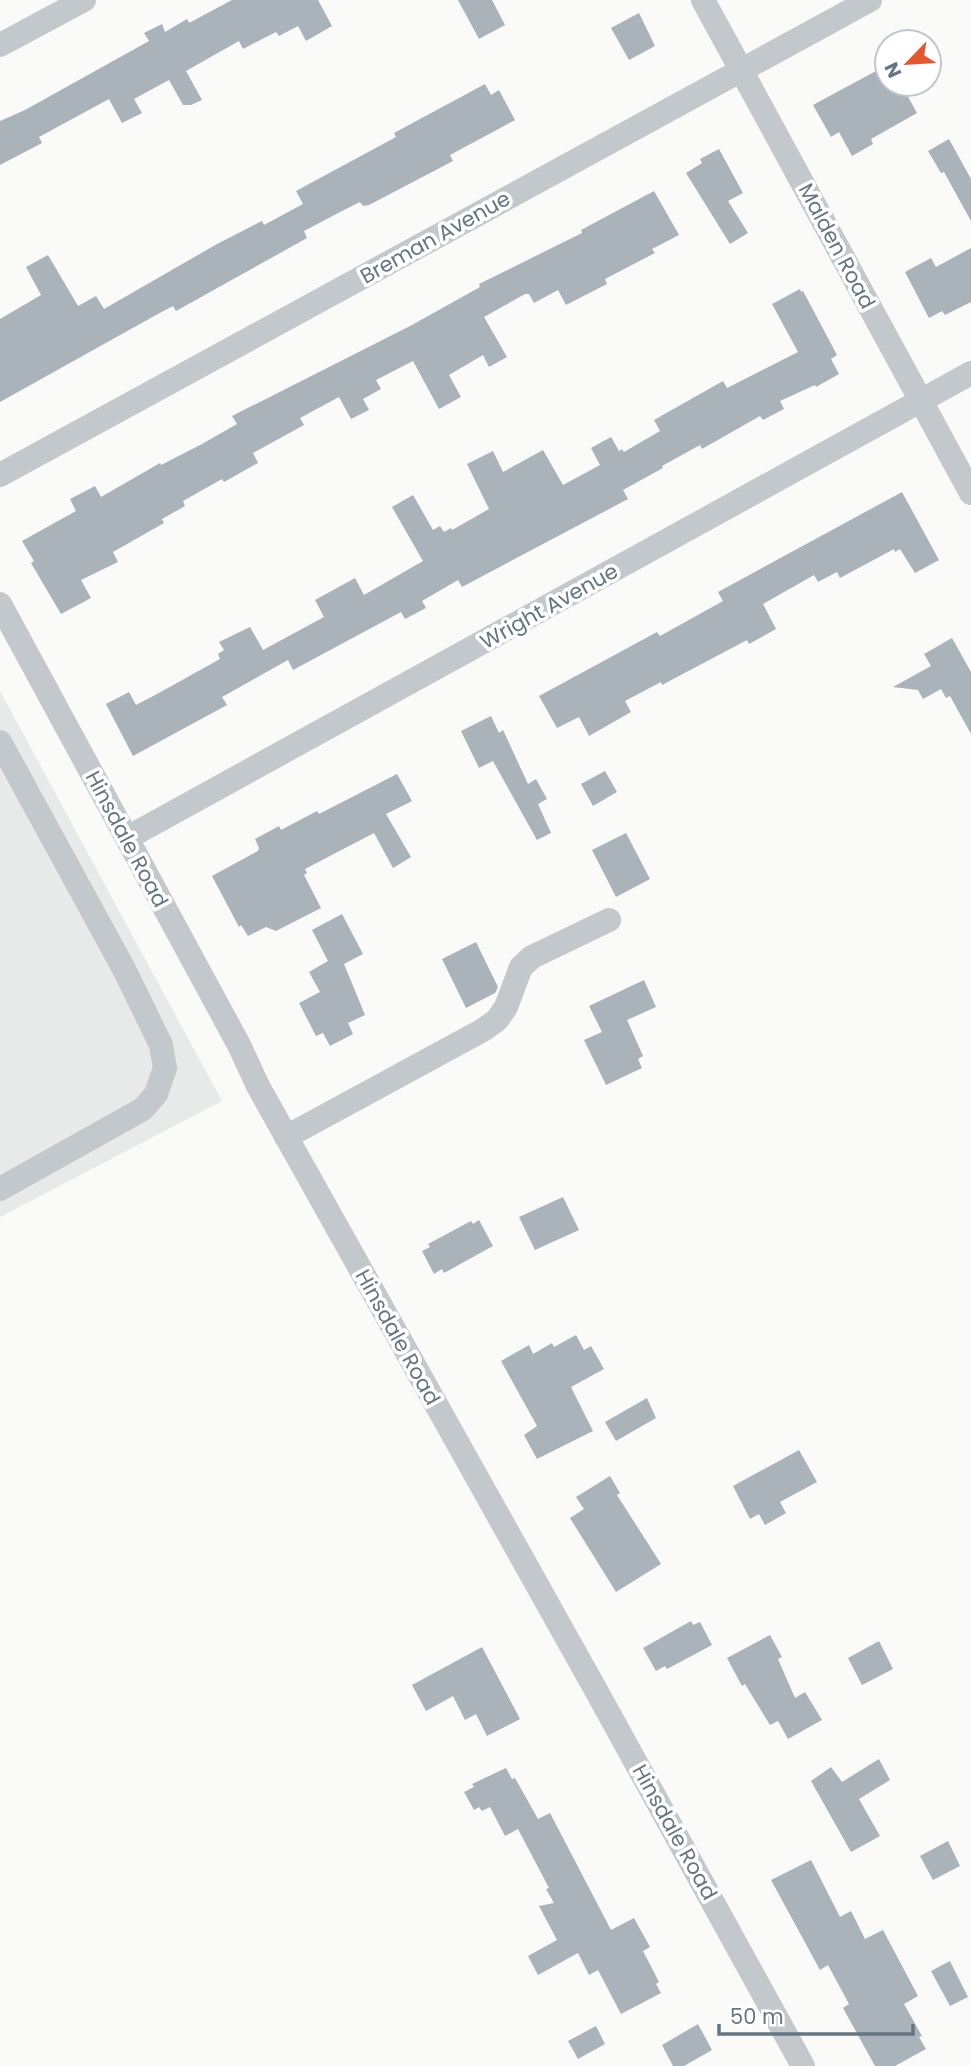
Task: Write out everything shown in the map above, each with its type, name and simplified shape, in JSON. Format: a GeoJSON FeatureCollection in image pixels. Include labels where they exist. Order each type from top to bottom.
{"type":"FeatureCollection","features":[{"type":"Feature","properties":{"kind":"street"},"geometry":{"type":"LineString","coordinates":[[0,45],[83,0]]}},
{"type":"Feature","properties":{"kind":"street","name":"Malden Road"},"geometry":{"type":"LineString","coordinates":[[703,0],[971,493]]}},
{"type":"Feature","properties":{"kind":"street","name":"Breman Avenue"},"geometry":{"type":"LineString","coordinates":[[0,475],[870,0]]}},
{"type":"Feature","properties":{"kind":"street","name":"Wright Avenue"},"geometry":{"type":"LineString","coordinates":[[127,838],[971,373]]}},
{"type":"Feature","properties":{"kind":"street","name":"Hinsdale Road"},"geometry":{"type":"LineString","coordinates":[[0,604],[286,1137],[803,2066]]}},
{"type":"Feature","properties":{"kind":"street"},"geometry":{"type":"LineString","coordinates":[[0,742],[125,971],[161,1045],[165,1068],[156,1094],[143,1109],[0,1189]]}},
{"type":"Feature","properties":{"kind":"street"},"geometry":{"type":"LineString","coordinates":[[286,1137],[483,1030],[497,1020],[506,1007],[521,967],[532,957],[609,920]]}},
{"type":"Feature","properties":{"kind":"shaded area"},"geometry":{"type":"Polygon","coordinates":[[[0,691],[222,1101],[0,1217],[0,691]]]}},
{"type":"Feature","properties":{"kind":"building"},"geometry":{"type":"Polygon","coordinates":[[[232,0],[318,0],[332,26],[306,41],[298,26],[279,36],[276,32],[243,49],[239,41],[186,71],[202,100],[183,105],[169,80],[134,99],[142,113],[122,123],[109,99],[39,137],[42,143],[0,165],[0,121],[25,110],[149,41],[144,33],[162,24],[165,32],[187,19],[189,23],[232,0]]]}},
{"type":"Feature","properties":{"kind":"building"},"geometry":{"type":"Polygon","coordinates":[[[458,0],[492,0],[505,25],[479,39],[458,0]]]}},
{"type":"Feature","properties":{"kind":"building"},"geometry":{"type":"Polygon","coordinates":[[[639,13],[655,46],[629,60],[611,28],[639,13]]]}},
{"type":"Feature","properties":{"kind":"building"},"geometry":{"type":"Polygon","coordinates":[[[873,73],[873,98],[909,98],[917,113],[871,139],[873,144],[852,156],[839,132],[831,137],[813,105],[873,73]]]}},
{"type":"Feature","properties":{"kind":"building"},"geometry":{"type":"Polygon","coordinates":[[[485,84],[491,95],[499,90],[515,120],[450,155],[453,161],[369,205],[363,206],[360,202],[304,231],[307,238],[176,311],[173,306],[156,315],[0,402],[0,319],[41,295],[26,267],[48,255],[78,306],[96,296],[104,309],[217,244],[262,221],[264,225],[303,204],[296,191],[396,137],[394,133],[485,84]]]}},
{"type":"Feature","properties":{"kind":"building"},"geometry":{"type":"Polygon","coordinates":[[[949,139],[971,179],[971,221],[944,172],[941,173],[928,151],[949,139]]]}},
{"type":"Feature","properties":{"kind":"building"},"geometry":{"type":"Polygon","coordinates":[[[719,149],[743,193],[728,201],[748,233],[730,244],[686,173],[702,163],[700,159],[719,149]]]}},
{"type":"Feature","properties":{"kind":"building"},"geometry":{"type":"Polygon","coordinates":[[[654,191],[679,235],[652,249],[655,253],[605,279],[607,284],[566,305],[558,290],[534,303],[529,294],[525,294],[484,317],[507,357],[489,367],[483,355],[449,375],[461,397],[439,409],[413,361],[376,380],[381,389],[363,399],[369,410],[351,419],[339,397],[300,418],[304,425],[253,453],[258,463],[183,501],[185,506],[162,519],[164,523],[113,552],[118,562],[81,580],[91,598],[61,614],[31,563],[34,561],[22,541],[76,511],[70,499],[95,486],[101,497],[160,463],[161,465],[202,444],[237,424],[232,416],[412,325],[480,287],[479,284],[582,233],[581,230],[654,191]]]}},
{"type":"Feature","properties":{"kind":"building"},"geometry":{"type":"Polygon","coordinates":[[[971,248],[971,302],[945,315],[942,311],[929,318],[905,272],[931,258],[936,267],[971,248]]]}},
{"type":"Feature","properties":{"kind":"building"},"geometry":{"type":"Polygon","coordinates":[[[800,289],[837,355],[831,359],[839,374],[816,387],[815,385],[780,401],[784,409],[763,420],[760,416],[702,449],[700,445],[662,466],[663,468],[623,490],[628,499],[462,587],[458,580],[422,601],[426,608],[405,619],[401,612],[293,670],[288,660],[222,697],[227,705],[133,756],[106,704],[129,692],[136,705],[157,694],[220,659],[218,654],[224,650],[219,642],[250,627],[263,650],[324,617],[315,600],[355,578],[364,595],[423,561],[392,507],[413,495],[433,530],[440,526],[444,532],[489,509],[467,464],[493,451],[503,472],[543,450],[563,485],[600,465],[591,448],[611,437],[619,451],[622,449],[624,452],[660,431],[654,420],[723,381],[727,388],[798,352],[772,304],[800,289]]]}},
{"type":"Feature","properties":{"kind":"building"},"geometry":{"type":"Polygon","coordinates":[[[902,492],[939,560],[915,573],[900,549],[895,552],[894,549],[840,578],[837,572],[818,582],[814,575],[763,604],[776,629],[749,644],[747,640],[662,685],[661,682],[625,701],[631,712],[589,736],[579,717],[557,728],[539,696],[657,632],[660,636],[723,601],[718,592],[902,492]]]}},
{"type":"Feature","properties":{"kind":"building"},"geometry":{"type":"Polygon","coordinates":[[[952,638],[971,672],[971,734],[950,696],[946,698],[941,689],[923,699],[918,690],[893,687],[931,666],[924,654],[952,638]]]}},
{"type":"Feature","properties":{"kind":"building"},"geometry":{"type":"Polygon","coordinates":[[[491,716],[499,733],[503,730],[528,784],[536,779],[547,799],[538,804],[551,833],[537,840],[493,761],[479,768],[461,731],[491,716]]]}},
{"type":"Feature","properties":{"kind":"building"},"geometry":{"type":"Polygon","coordinates":[[[605,771],[617,792],[593,806],[581,784],[605,771]]]}},
{"type":"Feature","properties":{"kind":"building"},"geometry":{"type":"Polygon","coordinates":[[[397,774],[412,801],[386,814],[411,857],[393,868],[374,833],[305,869],[307,873],[304,875],[321,908],[276,931],[266,927],[248,936],[241,925],[239,927],[212,876],[258,851],[255,839],[279,826],[281,830],[317,811],[319,814],[397,774]]]}},
{"type":"Feature","properties":{"kind":"building"},"geometry":{"type":"Polygon","coordinates":[[[626,833],[650,879],[616,897],[592,850],[626,833]]]}},
{"type":"Feature","properties":{"kind":"building"},"geometry":{"type":"Polygon","coordinates":[[[342,914],[363,954],[344,964],[365,1015],[348,1023],[353,1034],[330,1046],[323,1033],[316,1036],[299,1003],[320,992],[309,972],[328,961],[312,930],[342,914]]]}},
{"type":"Feature","properties":{"kind":"building"},"geometry":{"type":"Polygon","coordinates":[[[476,942],[498,987],[495,993],[466,1008],[442,959],[476,942]]]}},
{"type":"Feature","properties":{"kind":"building"},"geometry":{"type":"Polygon","coordinates":[[[644,980],[656,1007],[627,1020],[643,1056],[638,1059],[642,1068],[606,1085],[584,1040],[602,1032],[589,1006],[644,980]]]}},
{"type":"Feature","properties":{"kind":"building"},"geometry":{"type":"Polygon","coordinates":[[[563,1197],[579,1230],[535,1250],[519,1217],[563,1197]]]}},
{"type":"Feature","properties":{"kind":"building"},"geometry":{"type":"Polygon","coordinates":[[[479,1220],[493,1246],[444,1273],[442,1269],[434,1274],[422,1251],[430,1247],[428,1244],[471,1221],[473,1224],[479,1220]]]}},
{"type":"Feature","properties":{"kind":"building"},"geometry":{"type":"Polygon","coordinates":[[[576,1335],[584,1350],[591,1346],[604,1369],[571,1387],[593,1431],[537,1459],[524,1435],[537,1426],[501,1361],[529,1345],[533,1354],[552,1343],[554,1347],[576,1335]]]}},
{"type":"Feature","properties":{"kind":"building"},"geometry":{"type":"Polygon","coordinates":[[[647,1398],[656,1418],[616,1441],[605,1422],[647,1398]]]}},
{"type":"Feature","properties":{"kind":"building"},"geometry":{"type":"Polygon","coordinates":[[[799,1450],[817,1482],[780,1502],[786,1513],[765,1525],[759,1514],[750,1519],[733,1486],[799,1450]]]}},
{"type":"Feature","properties":{"kind":"building"},"geometry":{"type":"Polygon","coordinates":[[[610,1476],[620,1493],[617,1495],[661,1564],[616,1592],[570,1518],[584,1509],[576,1497],[610,1476]]]}},
{"type":"Feature","properties":{"kind":"building"},"geometry":{"type":"Polygon","coordinates":[[[691,1621],[693,1625],[700,1622],[712,1645],[667,1669],[665,1666],[656,1671],[643,1648],[691,1621]]]}},
{"type":"Feature","properties":{"kind":"building"},"geometry":{"type":"Polygon","coordinates":[[[770,1635],[782,1657],[778,1659],[795,1698],[805,1692],[822,1720],[788,1739],[778,1721],[770,1725],[745,1684],[742,1686],[727,1658],[770,1635]]]}},
{"type":"Feature","properties":{"kind":"building"},"geometry":{"type":"Polygon","coordinates":[[[879,1641],[893,1669],[862,1685],[848,1658],[879,1641]]]}},
{"type":"Feature","properties":{"kind":"building"},"geometry":{"type":"Polygon","coordinates":[[[482,1647],[520,1719],[487,1736],[476,1714],[465,1720],[453,1696],[426,1711],[412,1685],[482,1647]]]}},
{"type":"Feature","properties":{"kind":"building"},"geometry":{"type":"Polygon","coordinates":[[[879,1759],[890,1780],[859,1799],[880,1836],[851,1852],[811,1781],[831,1767],[842,1782],[879,1759]]]}},
{"type":"Feature","properties":{"kind":"building"},"geometry":{"type":"Polygon","coordinates":[[[506,1768],[512,1779],[515,1778],[538,1819],[550,1813],[611,1930],[634,1918],[650,1947],[643,1951],[659,1982],[656,1984],[661,1993],[621,2014],[598,1970],[589,1975],[578,1953],[538,1975],[528,1956],[557,1940],[539,1906],[554,1903],[546,1889],[549,1888],[518,1829],[505,1836],[490,1807],[482,1811],[479,1807],[474,1810],[464,1792],[474,1787],[472,1784],[506,1768]]]}},
{"type":"Feature","properties":{"kind":"building"},"geometry":{"type":"Polygon","coordinates":[[[948,1841],[960,1866],[933,1880],[920,1856],[948,1841]]]}},
{"type":"Feature","properties":{"kind":"building"},"geometry":{"type":"Polygon","coordinates":[[[811,1860],[840,1917],[851,1911],[865,1939],[883,1930],[918,1996],[904,2004],[922,2036],[919,2037],[926,2049],[895,2066],[875,2066],[843,2008],[849,2004],[828,1965],[820,1970],[771,1880],[811,1860]]]}},
{"type":"Feature","properties":{"kind":"building"},"geometry":{"type":"Polygon","coordinates":[[[950,1961],[968,1997],[950,2006],[931,1971],[950,1961]]]}},
{"type":"Feature","properties":{"kind":"building"},"geometry":{"type":"Polygon","coordinates":[[[698,2024],[712,2050],[684,2066],[673,2066],[662,2045],[698,2024]]]}},
{"type":"Feature","properties":{"kind":"building"},"geometry":{"type":"Polygon","coordinates":[[[596,2026],[605,2044],[578,2059],[568,2041],[596,2026]]]}}]}
